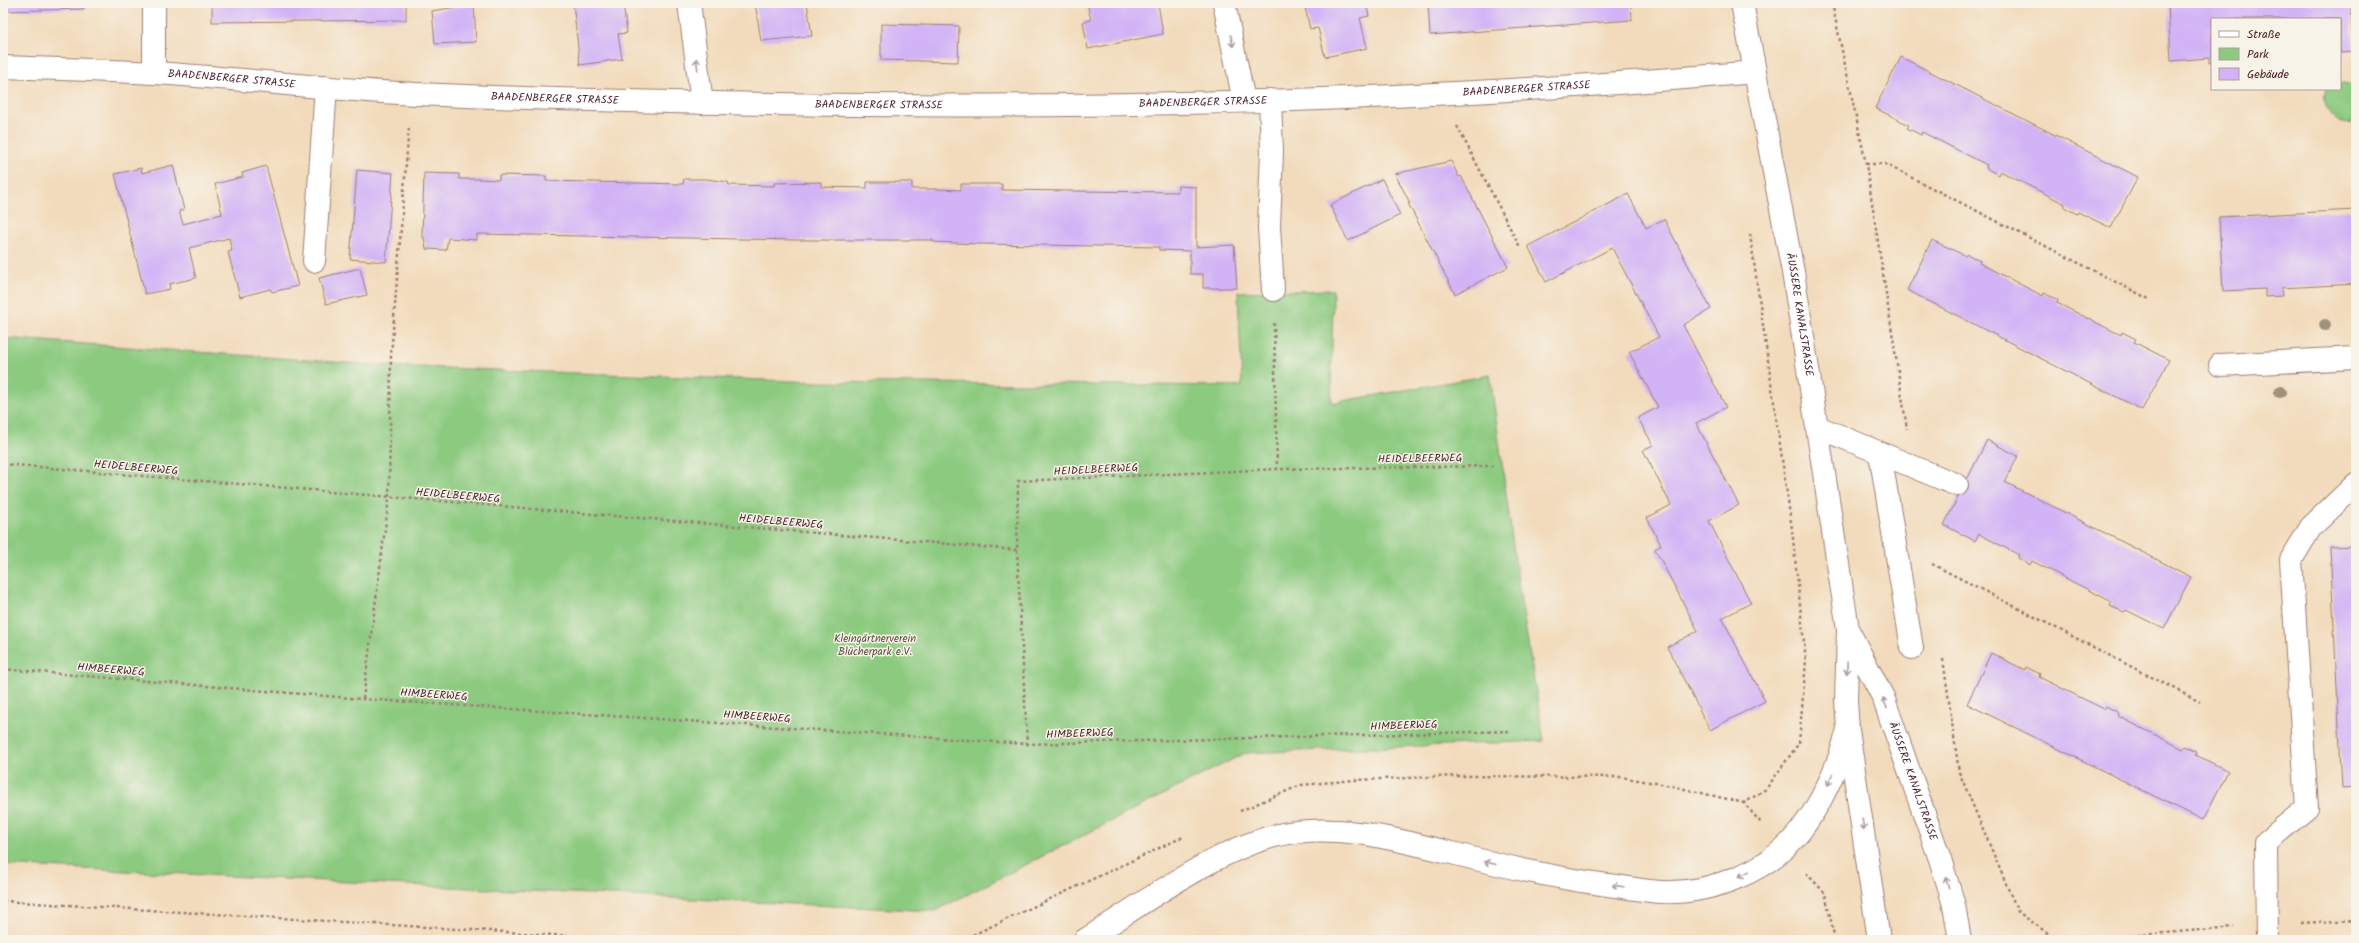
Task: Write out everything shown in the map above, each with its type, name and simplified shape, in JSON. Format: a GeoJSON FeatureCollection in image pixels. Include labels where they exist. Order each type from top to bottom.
{"type":"FeatureCollection","features":[{"type":"Feature","properties":{"kind":"main road"},"geometry":{"type":"LineString","coordinates":[[154,3],[154,73]]}},
{"type":"Feature","properties":{"kind":"main road"},"geometry":{"type":"LineString","coordinates":[[689,3],[702,103]]}},
{"type":"Feature","properties":{"kind":"main road"},"geometry":{"type":"LineString","coordinates":[[1224,3],[1244,101]]}},
{"type":"Feature","properties":{"kind":"main road","name":"ÄUSSERE KANALSTRASSE"},"geometry":{"type":"LineString","coordinates":[[1742,3],[1793,272],[1848,629],[1846,700],[1848,730],[1879,940]]}},
{"type":"Feature","properties":{"kind":"main road","name":"BAADENBERGER STRASSE"},"geometry":{"type":"LineString","coordinates":[[3,67],[154,73],[411,94],[702,103],[972,106],[1244,101],[1441,95],[1755,72]]}},
{"type":"Feature","properties":{"kind":"main road"},"geometry":{"type":"LineString","coordinates":[[314,261],[326,87]]}},
{"type":"Feature","properties":{"kind":"main road"},"geometry":{"type":"LineString","coordinates":[[1270,100],[1272,151],[1270,227],[1273,290]]}},
{"type":"Feature","properties":{"kind":"main road"},"geometry":{"type":"LineString","coordinates":[[2220,365],[2356,358]]}},
{"type":"Feature","properties":{"kind":"main road"},"geometry":{"type":"LineString","coordinates":[[1818,427],[1957,485]]}},
{"type":"Feature","properties":{"kind":"main road"},"geometry":{"type":"LineString","coordinates":[[1880,453],[1912,648]]}},
{"type":"Feature","properties":{"kind":"main road"},"geometry":{"type":"LineString","coordinates":[[2266,932],[2266,842],[2307,808],[2291,560],[2311,527],[2356,484]]}},
{"type":"Feature","properties":{"kind":"main road","name":"ÄUSSERE KANALSTRASSE"},"geometry":{"type":"LineString","coordinates":[[1848,629],[1883,698],[1938,851],[1954,905],[1960,940]]}},
{"type":"Feature","properties":{"kind":"main road"},"geometry":{"type":"LineString","coordinates":[[1085,940],[1210,862],[1264,839],[1294,832],[1354,831],[1566,880],[1662,892],[1700,889],[1720,885],[1739,877],[1783,849],[1801,830],[1827,789],[1839,761],[1848,730]]}},
{"type":"Feature","properties":{"kind":"main road"},"geometry":{"type":"LineString","coordinates":[[1954,905],[1976,940]]}},
{"type":"Feature","properties":{"kind":"path"},"geometry":{"type":"LineString","coordinates":[[363,699],[389,498],[391,356],[411,94]]}},
{"type":"Feature","properties":{"kind":"path"},"geometry":{"type":"LineString","coordinates":[[1441,95],[1520,247]]}},
{"type":"Feature","properties":{"kind":"path"},"geometry":{"type":"LineString","coordinates":[[1866,164],[1885,164],[2151,300]]}},
{"type":"Feature","properties":{"kind":"path"},"geometry":{"type":"LineString","coordinates":[[1750,232],[1792,529],[1806,661],[1799,743],[1766,789],[1744,803],[1783,849],[1825,893],[1835,940]]}},
{"type":"Feature","properties":{"kind":"path"},"geometry":{"type":"LineString","coordinates":[[1273,290],[1277,469]]}},
{"type":"Feature","properties":{"kind":"path","name":"HEIDELBEERWEG"},"geometry":{"type":"LineString","coordinates":[[3,464],[389,498],[1017,550],[1018,481],[1277,469],[1493,466]]}},
{"type":"Feature","properties":{"kind":"path"},"geometry":{"type":"LineString","coordinates":[[1017,550],[1027,744]]}},
{"type":"Feature","properties":{"kind":"path"},"geometry":{"type":"LineString","coordinates":[[1928,562],[2200,702]]}},
{"type":"Feature","properties":{"kind":"path","name":"HIMBEERWEG"},"geometry":{"type":"LineString","coordinates":[[3,669],[363,699],[1027,744],[1512,731]]}},
{"type":"Feature","properties":{"kind":"path"},"geometry":{"type":"LineString","coordinates":[[3,901],[635,940]]}},
{"type":"Feature","properties":{"kind":"path"},"geometry":{"type":"LineString","coordinates":[[2084,940],[2266,932],[2356,920]]}},
{"type":"Feature","properties":{"kind":"green space"},"geometry":{"type":"Polygon","coordinates":[[[2341,83],[2356,84],[2356,122],[2349,124],[2336,120],[2331,115],[2325,103],[2326,90],[2341,90],[2341,83]]]}},
{"type":"Feature","properties":{"kind":"green space","name":"Kleingärtnerverein Blücherpark e.V."},"geometry":{"type":"Polygon","coordinates":[[[1333,290],[1331,403],[1490,375],[1518,582],[1544,741],[1245,753],[935,911],[3,865],[3,338],[390,366],[817,382],[1242,386],[1238,292],[1333,290]]]}},
{"type":"Feature","properties":{"kind":"building"},"geometry":{"type":"Polygon","coordinates":[[[3,3],[84,3],[84,9],[3,11],[3,3]]]}},
{"type":"Feature","properties":{"kind":"building"},"geometry":{"type":"Polygon","coordinates":[[[212,3],[406,3],[406,20],[212,22],[212,3]]]}},
{"type":"Feature","properties":{"kind":"building"},"geometry":{"type":"Polygon","coordinates":[[[573,3],[623,3],[627,33],[618,34],[622,59],[580,65],[573,3]]]}},
{"type":"Feature","properties":{"kind":"building"},"geometry":{"type":"Polygon","coordinates":[[[755,3],[807,3],[812,36],[761,41],[755,3]]]}},
{"type":"Feature","properties":{"kind":"building"},"geometry":{"type":"Polygon","coordinates":[[[1087,3],[1158,3],[1163,34],[1088,49],[1083,22],[1091,20],[1087,3]]]}},
{"type":"Feature","properties":{"kind":"building"},"geometry":{"type":"Polygon","coordinates":[[[1304,3],[1366,3],[1369,16],[1360,18],[1367,48],[1325,57],[1318,28],[1310,29],[1304,3]]]}},
{"type":"Feature","properties":{"kind":"building"},"geometry":{"type":"Polygon","coordinates":[[[1428,3],[1631,3],[1632,20],[1430,35],[1428,3]]]}},
{"type":"Feature","properties":{"kind":"building"},"geometry":{"type":"Polygon","coordinates":[[[2168,3],[2351,3],[2353,51],[2341,52],[2341,18],[2211,18],[2211,62],[2209,63],[2209,58],[2171,61],[2168,3]]]}},
{"type":"Feature","properties":{"kind":"building"},"geometry":{"type":"Polygon","coordinates":[[[474,4],[476,42],[435,44],[432,11],[474,4]]]}},
{"type":"Feature","properties":{"kind":"building"},"geometry":{"type":"Polygon","coordinates":[[[881,24],[959,26],[958,62],[881,60],[881,24]]]}},
{"type":"Feature","properties":{"kind":"building"},"geometry":{"type":"Polygon","coordinates":[[[1901,57],[2138,177],[2111,228],[2078,212],[2077,214],[2064,207],[2065,204],[2000,171],[1998,175],[1986,168],[1987,165],[1922,132],[1921,135],[1907,128],[1909,125],[1875,108],[1901,57]]]}},
{"type":"Feature","properties":{"kind":"building"},"geometry":{"type":"Polygon","coordinates":[[[1451,161],[1459,177],[1461,176],[1508,267],[1455,294],[1408,203],[1410,203],[1395,174],[1451,161]]]}},
{"type":"Feature","properties":{"kind":"building"},"geometry":{"type":"Polygon","coordinates":[[[173,165],[184,210],[179,211],[183,224],[222,214],[215,184],[243,177],[242,173],[266,166],[298,286],[272,292],[270,289],[240,297],[228,252],[232,251],[229,238],[189,248],[196,278],[169,284],[170,289],[145,294],[115,174],[141,168],[142,173],[173,165]]]}},
{"type":"Feature","properties":{"kind":"building"},"geometry":{"type":"Polygon","coordinates":[[[357,170],[393,173],[386,262],[350,259],[357,170]]]}},
{"type":"Feature","properties":{"kind":"building"},"geometry":{"type":"Polygon","coordinates":[[[424,173],[459,174],[459,179],[499,180],[499,175],[546,176],[546,181],[683,184],[684,179],[706,179],[728,182],[729,185],[774,186],[774,183],[821,182],[821,187],[867,188],[867,182],[912,182],[912,189],[961,190],[961,184],[1002,184],[1002,190],[1070,191],[1178,192],[1178,186],[1196,187],[1196,247],[1234,245],[1237,288],[1203,288],[1203,274],[1190,274],[1190,251],[1159,250],[1159,247],[979,244],[933,242],[933,240],[794,240],[477,234],[477,240],[448,238],[446,250],[426,249],[424,237],[422,237],[424,173]]]}},
{"type":"Feature","properties":{"kind":"building"},"geometry":{"type":"Polygon","coordinates":[[[1382,179],[1400,215],[1348,241],[1330,205],[1382,179]]]}},
{"type":"Feature","properties":{"kind":"building"},"geometry":{"type":"Polygon","coordinates":[[[1628,194],[1646,228],[1664,219],[1711,309],[1683,325],[1726,407],[1696,423],[1739,505],[1709,521],[1751,603],[1722,618],[1765,701],[1710,730],[1667,647],[1698,631],[1655,549],[1661,545],[1647,518],[1671,505],[1643,450],[1653,445],[1638,418],[1658,407],[1629,352],[1659,337],[1612,248],[1546,282],[1528,246],[1628,194]]]}},
{"type":"Feature","properties":{"kind":"building"},"geometry":{"type":"Polygon","coordinates":[[[2356,210],[2356,284],[2281,288],[2282,296],[2265,297],[2265,289],[2223,291],[2219,217],[2356,210]]]}},
{"type":"Feature","properties":{"kind":"building"},"geometry":{"type":"Polygon","coordinates":[[[1932,240],[1966,256],[1967,254],[1980,261],[1979,263],[2043,296],[2044,293],[2058,300],[2057,303],[2121,335],[2122,332],[2136,339],[2134,342],[2169,360],[2142,410],[1907,290],[1932,240]]]}},
{"type":"Feature","properties":{"kind":"building"},"geometry":{"type":"Polygon","coordinates":[[[360,268],[367,295],[326,304],[319,278],[360,268]]]}},
{"type":"Feature","properties":{"kind":"building"},"geometry":{"type":"Polygon","coordinates":[[[1987,440],[2018,456],[2005,482],[2191,577],[2164,629],[2126,610],[2124,612],[2110,606],[2112,602],[2032,561],[2030,565],[2018,558],[2019,555],[1979,534],[1975,541],[1944,525],[1987,440]]]}},
{"type":"Feature","properties":{"kind":"building"},"geometry":{"type":"Polygon","coordinates":[[[2356,546],[2356,787],[2342,788],[2330,547],[2356,546]]]}},
{"type":"Feature","properties":{"kind":"building"},"geometry":{"type":"Polygon","coordinates":[[[1991,653],[2025,670],[2026,667],[2040,674],[2039,677],[2104,709],[2106,706],[2119,713],[2118,716],[2183,749],[2185,746],[2197,752],[2196,755],[2228,771],[2203,820],[1967,704],[1991,653]]]}}]}
